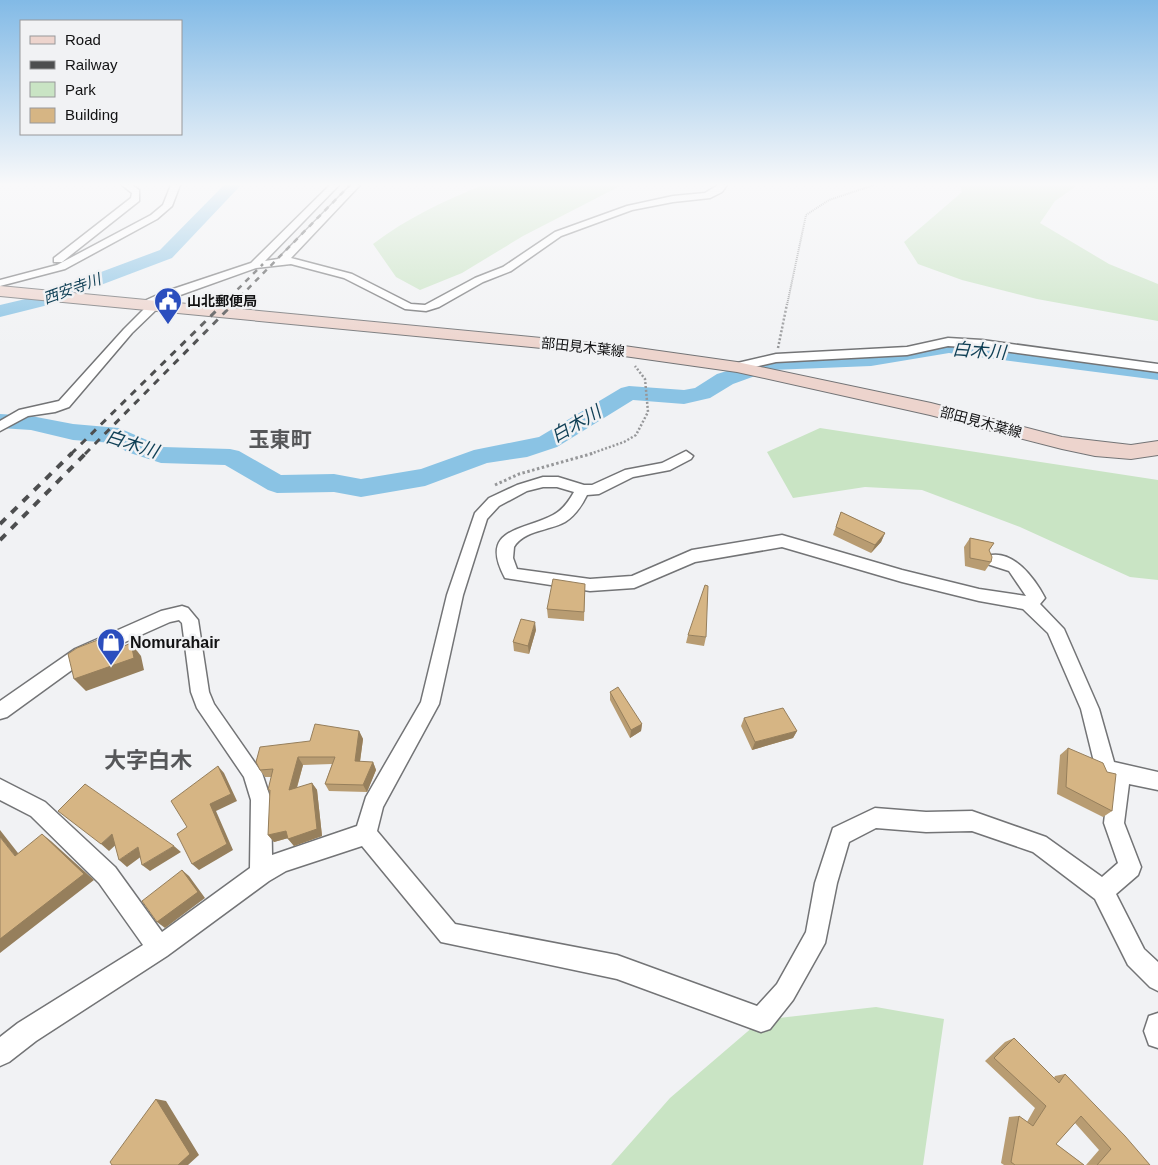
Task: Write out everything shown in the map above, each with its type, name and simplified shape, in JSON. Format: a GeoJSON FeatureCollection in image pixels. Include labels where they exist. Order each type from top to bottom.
{"type":"FeatureCollection","features":[{"type":"Feature","properties":{"kind":"main road","name":"部田見木葉線"},"geometry":{"type":"LineString","coordinates":[[0,291],[624,351],[741,368],[771,365],[1062,443],[1095,449],[1131,452],[1158,448]]}},
{"type":"Feature","properties":{"kind":"street"},"geometry":{"type":"LineString","coordinates":[[0,278],[29,271],[60,260],[86,239]]}},
{"type":"Feature","properties":{"kind":"street"},"geometry":{"type":"LineString","coordinates":[[0,283],[61,268],[113,239]]}},
{"type":"Feature","properties":{"kind":"street"},"geometry":{"type":"LineString","coordinates":[[255,265],[281,239]]}},
{"type":"Feature","properties":{"kind":"street"},"geometry":{"type":"LineString","coordinates":[[282,261],[303,239]]}},
{"type":"Feature","properties":{"kind":"street"},"geometry":{"type":"LineString","coordinates":[[0,427],[24,413],[55,408],[64,404],[150,304],[168,294],[255,265],[282,261],[312,264],[370,286],[406,306],[426,308],[435,305],[479,280],[507,269],[548,239]]}},
{"type":"Feature","properties":{"kind":"street"},"geometry":{"type":"LineString","coordinates":[[771,365],[907,351],[948,342],[1158,368]]}},
{"type":"Feature","properties":{"kind":"street"},"geometry":{"type":"LineString","coordinates":[[366,834],[373,804],[430,704],[455,595],[480,517],[494,502],[522,488],[543,482],[558,482],[583,490],[594,490],[630,473],[665,467],[686,456]]}},
{"type":"Feature","properties":{"kind":"street"},"geometry":{"type":"LineString","coordinates":[[583,490],[572,509],[556,520],[519,533],[508,543],[504,556],[511,574],[590,585],[634,582],[692,556],[738,550],[782,541],[902,576],[979,595],[1028,603],[1055,629],[1090,709],[1106,770],[1158,782]]}},
{"type":"Feature","properties":{"kind":"street"},"geometry":{"type":"LineString","coordinates":[[993,560],[1015,567],[1036,598],[1028,603]]}},
{"type":"Feature","properties":{"kind":"street"},"geometry":{"type":"LineString","coordinates":[[0,711],[81,654],[167,616],[182,613],[190,620],[200,692],[206,708],[252,773],[261,800],[261,873]]}},
{"type":"Feature","properties":{"kind":"street"},"geometry":{"type":"LineString","coordinates":[[1103,891],[1130,867],[1114,823],[1120,773]]}},
{"type":"Feature","properties":{"kind":"street"},"geometry":{"type":"LineString","coordinates":[[0,788],[38,809],[107,874],[159,948]]}},
{"type":"Feature","properties":{"kind":"street"},"geometry":{"type":"LineString","coordinates":[[366,834],[449,934],[617,967],[761,1020],[785,992],[817,935],[826,883],[840,834],[875,818],[926,822],[972,821],[1038,844],[1103,891],[1136,957],[1158,979]]}},
{"type":"Feature","properties":{"kind":"street"},"geometry":{"type":"LineString","coordinates":[[0,1053],[27,1032],[159,948],[261,873],[281,862],[366,834]]}},
{"type":"Feature","properties":{"kind":"street"},"geometry":{"type":"LineString","coordinates":[[1158,1025],[1156,1031],[1158,1036]]}},
{"type":"Feature","properties":{"kind":"path"},"geometry":{"type":"LineString","coordinates":[[771,365],[800,239]]}},
{"type":"Feature","properties":{"kind":"path"},"geometry":{"type":"LineString","coordinates":[[494,486],[519,474],[593,453],[624,442],[636,435],[648,412],[645,379],[624,351]]}},
{"type":"Feature","properties":{"kind":"green space"},"geometry":{"type":"Polygon","coordinates":[[[380,239],[517,239],[462,273],[420,290],[396,277],[373,244],[380,239]]]}},
{"type":"Feature","properties":{"kind":"green space"},"geometry":{"type":"Polygon","coordinates":[[[907,239],[1068,239],[1109,264],[1158,284],[1158,321],[1037,299],[962,280],[918,264],[904,242],[907,239]]]}},
{"type":"Feature","properties":{"kind":"green space"},"geometry":{"type":"Polygon","coordinates":[[[820,428],[1158,480],[1158,580],[1130,577],[1020,527],[922,490],[865,487],[793,498],[767,452],[820,428]]]}},
{"type":"Feature","properties":{"kind":"green space"},"geometry":{"type":"Polygon","coordinates":[[[876,1007],[944,1019],[923,1165],[611,1165],[670,1098],[761,1020],[876,1007]]]}},
{"type":"Feature","properties":{"kind":"building"},"geometry":{"type":"Polygon","coordinates":[[[841,512],[885,533],[875,545],[836,527],[841,512]]]}},
{"type":"Feature","properties":{"kind":"building"},"geometry":{"type":"Polygon","coordinates":[[[970,538],[994,543],[989,550],[992,557],[991,562],[970,558],[970,538]]]}},
{"type":"Feature","properties":{"kind":"building"},"geometry":{"type":"Polygon","coordinates":[[[553,579],[585,584],[584,612],[547,609],[553,579]]]}},
{"type":"Feature","properties":{"kind":"building"},"geometry":{"type":"Polygon","coordinates":[[[705,585],[708,586],[706,637],[688,635],[705,585]]]}},
{"type":"Feature","properties":{"kind":"building"},"geometry":{"type":"Polygon","coordinates":[[[521,619],[535,622],[528,646],[513,642],[521,619]]]}},
{"type":"Feature","properties":{"kind":"building"},"geometry":{"type":"Polygon","coordinates":[[[113,634],[117,649],[131,643],[134,658],[74,679],[68,654],[77,648],[113,634]]]}},
{"type":"Feature","properties":{"kind":"building"},"geometry":{"type":"Polygon","coordinates":[[[618,687],[642,724],[631,730],[610,692],[618,687]]]}},
{"type":"Feature","properties":{"kind":"building"},"geometry":{"type":"Polygon","coordinates":[[[783,708],[797,731],[755,742],[744,718],[783,708]]]}},
{"type":"Feature","properties":{"kind":"building"},"geometry":{"type":"Polygon","coordinates":[[[315,724],[359,731],[355,761],[373,762],[363,785],[325,784],[335,757],[298,757],[289,790],[312,783],[317,829],[288,839],[286,831],[268,835],[270,790],[268,790],[273,769],[260,770],[256,762],[260,747],[310,741],[315,724]]]}},
{"type":"Feature","properties":{"kind":"building"},"geometry":{"type":"Polygon","coordinates":[[[1068,748],[1103,763],[1107,772],[1116,774],[1112,811],[1066,787],[1068,748]]]}},
{"type":"Feature","properties":{"kind":"building"},"geometry":{"type":"Polygon","coordinates":[[[218,766],[231,794],[210,804],[227,844],[192,864],[177,834],[187,827],[171,801],[218,766]]]}},
{"type":"Feature","properties":{"kind":"building"},"geometry":{"type":"Polygon","coordinates":[[[85,784],[174,846],[142,865],[138,847],[119,860],[112,834],[101,844],[58,811],[85,784]]]}},
{"type":"Feature","properties":{"kind":"building"},"geometry":{"type":"Polygon","coordinates":[[[42,834],[84,874],[0,939],[0,837],[15,856],[42,834]]]}},
{"type":"Feature","properties":{"kind":"building"},"geometry":{"type":"Polygon","coordinates":[[[182,870],[198,892],[157,922],[142,901],[182,870]]]}},
{"type":"Feature","properties":{"kind":"building"},"geometry":{"type":"Polygon","coordinates":[[[1014,1038],[1059,1083],[1065,1074],[1125,1136],[1150,1165],[1097,1165],[1111,1149],[1081,1116],[1056,1144],[1084,1165],[1015,1165],[1011,1162],[1019,1116],[1033,1126],[1046,1106],[994,1058],[1014,1038]]]}},
{"type":"Feature","properties":{"kind":"building"},"geometry":{"type":"Polygon","coordinates":[[[156,1099],[190,1154],[178,1165],[112,1165],[110,1162],[156,1099]]]}},
{"type":"Feature","properties":{"kind":"waterway","name":"西安寺川"},"geometry":{"type":"LineString","coordinates":[[0,311],[41,301],[166,254],[180,239]]}},
{"type":"Feature","properties":{"kind":"waterway","name":"白木川"},"geometry":{"type":"LineString","coordinates":[[0,421],[31,423],[73,432],[119,436],[136,446],[161,455],[230,457],[277,484],[334,483],[361,488],[425,477],[483,456],[527,449],[548,442],[629,393],[684,397],[702,393],[725,379],[770,364],[871,360],[949,347],[979,349],[1158,373]]}},
{"type":"Feature","properties":{"kind":"railway"},"geometry":{"type":"LineString","coordinates":[[232,305],[297,239]]}},
{"type":"Feature","properties":{"kind":"railway"},"geometry":{"type":"LineString","coordinates":[[223,304],[263,264]]}},
{"type":"Feature","properties":{"kind":"railway"},"geometry":{"type":"LineString","coordinates":[[71,454],[223,304]]}},
{"type":"Feature","properties":{"kind":"railway"},"geometry":{"type":"LineString","coordinates":[[85,454],[233,304]]}},
{"type":"Feature","properties":{"kind":"railway"},"geometry":{"type":"LineString","coordinates":[[0,524],[72,453]]}},
{"type":"Feature","properties":{"kind":"railway"},"geometry":{"type":"LineString","coordinates":[[0,540],[86,453]]}},
{"type":"Feature","properties":{"kind":"place","name":"山北郵便局"},"geometry":{"type":"Point","coordinates":[168,325]}},
{"type":"Feature","properties":{"kind":"place","name":"Nomurahair"},"geometry":{"type":"Point","coordinates":[111,666]}},
{"type":"Feature","properties":{"kind":"district","name":"玉東町"},"geometry":{"type":"Point","coordinates":[280,440]}},
{"type":"Feature","properties":{"kind":"district","name":"大字白木"},"geometry":{"type":"Point","coordinates":[148,760]}}]}
